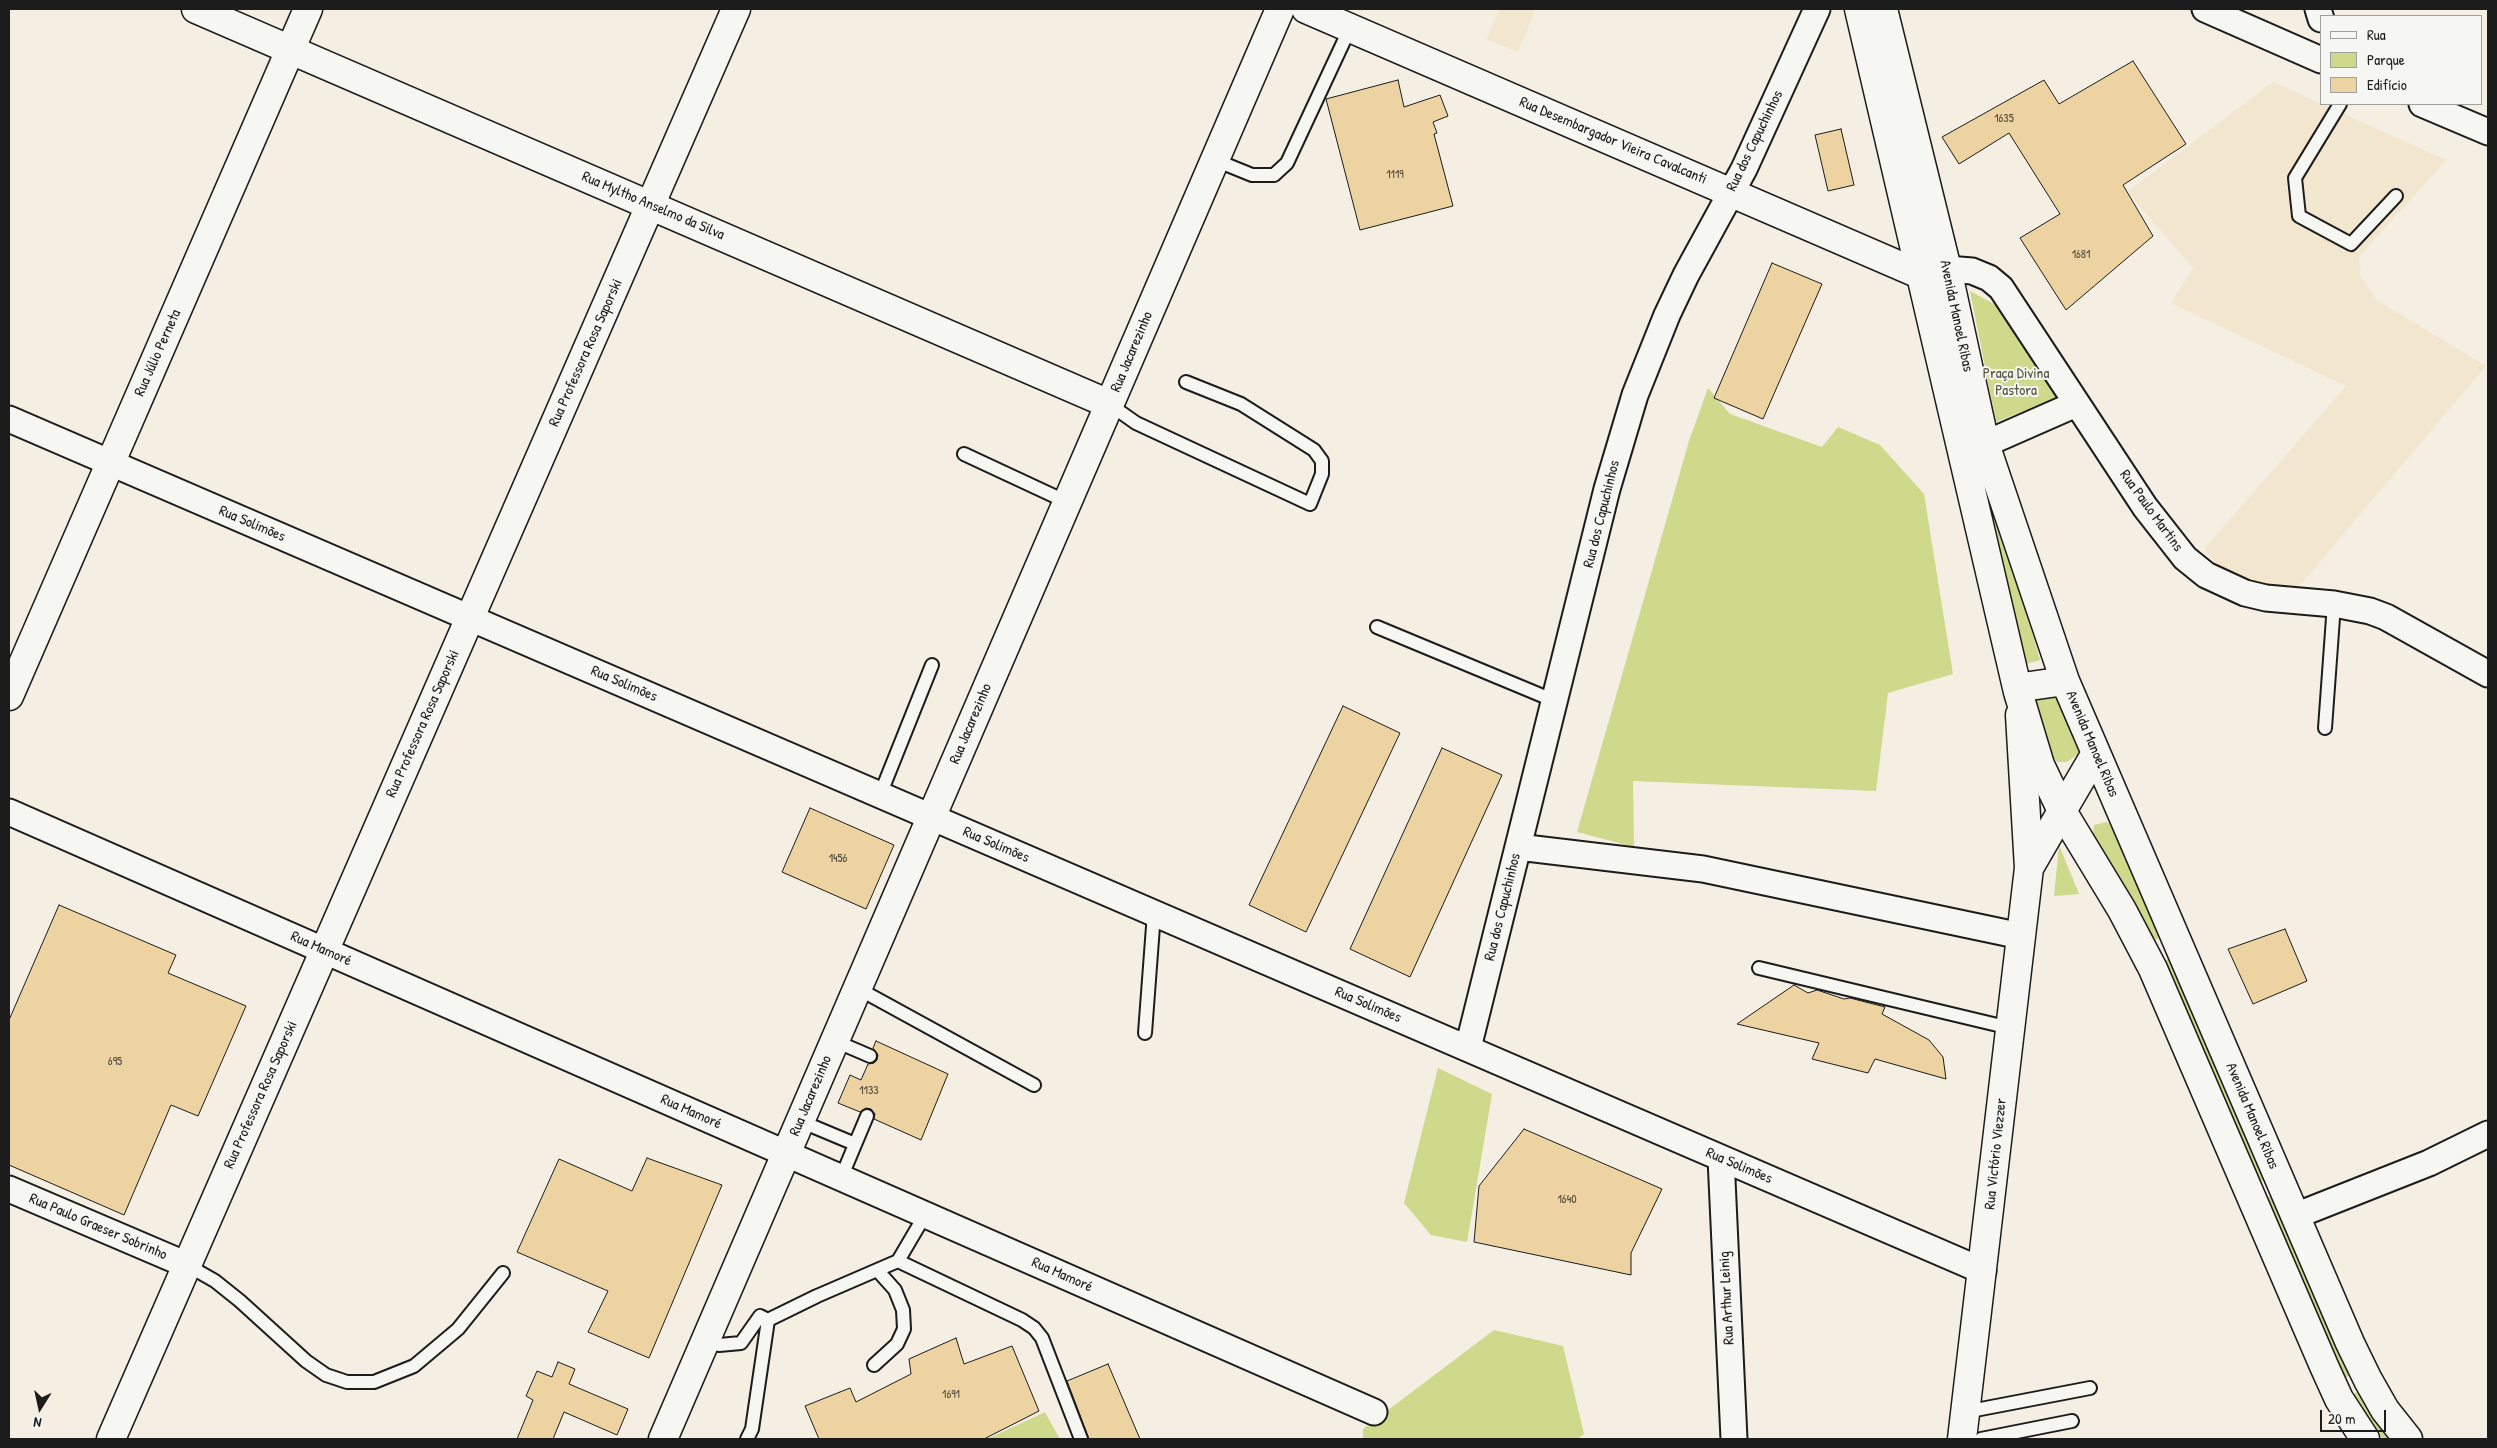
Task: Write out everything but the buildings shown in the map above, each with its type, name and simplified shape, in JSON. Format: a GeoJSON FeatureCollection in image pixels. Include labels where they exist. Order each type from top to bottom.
{"type":"FeatureCollection","features":[{"type":"Feature","properties":{"kind":"main road","name":"Rua Myltho Anselmo da Silva"},"geometry":{"type":"LineString","coordinates":[[196,9],[1110,404]]}},
{"type":"Feature","properties":{"kind":"main road","name":"Rua Júlio Perneta"},"geometry":{"type":"LineString","coordinates":[[9,696],[308,9]]}},
{"type":"Feature","properties":{"kind":"main road","name":"Rua Professora Rosa Saporski"},"geometry":{"type":"LineString","coordinates":[[111,1439],[736,9]]}},
{"type":"Feature","properties":{"kind":"main road","name":"Rua Jacarezinho"},"geometry":{"type":"LineString","coordinates":[[663,1439],[1280,9]]}},
{"type":"Feature","properties":{"kind":"main road","name":"Rua Desembargador Vieira Cavalcanti"},"geometry":{"type":"LineString","coordinates":[[1306,9],[1919,274]]}},
{"type":"Feature","properties":{"kind":"main road","name":"Avenida Manoel Ribas"},"geometry":{"type":"LineString","coordinates":[[1858,9],[2018,692],[2040,765],[2062,811],[2122,910],[2153,969],[2324,1366],[2339,1399],[2365,1439]]}},
{"type":"Feature","properties":{"kind":"main road","name":"Avenida Manoel Ribas"},"geometry":{"type":"LineString","coordinates":[[1883,9],[1947,269],[1985,444],[2065,681],[2295,1216],[2368,1380],[2386,1410],[2408,1439]]}},
{"type":"Feature","properties":{"kind":"main road"},"geometry":{"type":"LineString","coordinates":[[1919,274],[1947,269]]}},
{"type":"Feature","properties":{"kind":"main road"},"geometry":{"type":"LineString","coordinates":[[2018,692],[2030,686],[2065,681]]}},
{"type":"Feature","properties":{"kind":"main road","name":"Rua Victório Viezzer"},"geometry":{"type":"LineString","coordinates":[[1962,1439],[1983,1271],[2028,868],[2018,692]]}},
{"type":"Feature","properties":{"kind":"main road","name":"Rua Victório Viezzer"},"geometry":{"type":"LineString","coordinates":[[2028,868],[2096,753]]}},
{"type":"Feature","properties":{"kind":"street","name":"Rua dos Capuchinhos"},"geometry":{"type":"LineString","coordinates":[[1468,1048],[1607,489],[1635,395],[1678,291],[1744,169],[1817,9]]}},
{"type":"Feature","properties":{"kind":"street"},"geometry":{"type":"LineString","coordinates":[[2204,9],[2320,60]]}},
{"type":"Feature","properties":{"kind":"street"},"geometry":{"type":"LineString","coordinates":[[2424,105],[2488,132]]}},
{"type":"Feature","properties":{"kind":"street","name":"Rua Paulo Martins"},"geometry":{"type":"LineString","coordinates":[[1947,269],[1972,270],[1989,278],[2001,288],[2076,404],[2164,533],[2185,558],[2206,575],[2245,593],[2266,598],[2334,604],[2370,611],[2386,617],[2488,674]]}},
{"type":"Feature","properties":{"kind":"street"},"geometry":{"type":"LineString","coordinates":[[1985,444],[2076,404]]}},
{"type":"Feature","properties":{"kind":"street","name":"Rua Solimões"},"geometry":{"type":"LineString","coordinates":[[9,419],[1983,1271]]}},
{"type":"Feature","properties":{"kind":"street","name":"Rua Mamoré"},"geometry":{"type":"LineString","coordinates":[[9,812],[1374,1412]]}},
{"type":"Feature","properties":{"kind":"street"},"geometry":{"type":"LineString","coordinates":[[1518,848],[1650,861],[1703,869],[2021,936]]}},
{"type":"Feature","properties":{"kind":"street"},"geometry":{"type":"LineString","coordinates":[[2295,1216],[2429,1163],[2488,1134]]}},
{"type":"Feature","properties":{"kind":"street","name":"Rua Arthur Leinig"},"geometry":{"type":"LineString","coordinates":[[1721,1158],[1734,1439]]}},
{"type":"Feature","properties":{"kind":"street","name":"Rua Paulo Graeser Sobrinho"},"geometry":{"type":"LineString","coordinates":[[9,1189],[187,1265]]}},
{"type":"Feature","properties":{"kind":"lane"},"geometry":{"type":"LineString","coordinates":[[1215,160],[1252,175],[1274,175],[1287,164],[1350,28]]}},
{"type":"Feature","properties":{"kind":"lane"},"geometry":{"type":"LineString","coordinates":[[2339,105],[2295,178],[2298,216],[2351,244],[2396,196]]}},
{"type":"Feature","properties":{"kind":"lane"},"geometry":{"type":"LineString","coordinates":[[1110,404],[1136,423],[1310,504],[1322,474],[1322,461],[1314,450],[1241,404],[1186,382]]}},
{"type":"Feature","properties":{"kind":"lane"},"geometry":{"type":"LineString","coordinates":[[964,454],[1067,502]]}},
{"type":"Feature","properties":{"kind":"lane"},"geometry":{"type":"LineString","coordinates":[[2325,728],[2334,604]]}},
{"type":"Feature","properties":{"kind":"lane"},"geometry":{"type":"LineString","coordinates":[[1377,627],[1555,700]]}},
{"type":"Feature","properties":{"kind":"lane"},"geometry":{"type":"LineString","coordinates":[[880,795],[932,665]]}},
{"type":"Feature","properties":{"kind":"lane"},"geometry":{"type":"LineString","coordinates":[[1145,1033],[1154,913]]}},
{"type":"Feature","properties":{"kind":"lane"},"geometry":{"type":"LineString","coordinates":[[1759,968],[2010,1028]]}},
{"type":"Feature","properties":{"kind":"lane"},"geometry":{"type":"LineString","coordinates":[[857,988],[1034,1084]]}},
{"type":"Feature","properties":{"kind":"lane"},"geometry":{"type":"LineString","coordinates":[[835,1041],[870,1056]]}},
{"type":"Feature","properties":{"kind":"lane"},"geometry":{"type":"LineString","coordinates":[[841,1178],[867,1116]]}},
{"type":"Feature","properties":{"kind":"lane"},"geometry":{"type":"LineString","coordinates":[[800,1121],[855,1144]]}},
{"type":"Feature","properties":{"kind":"lane"},"geometry":{"type":"LineString","coordinates":[[768,1320],[817,1296],[898,1261],[925,1215]]}},
{"type":"Feature","properties":{"kind":"lane"},"geometry":{"type":"LineString","coordinates":[[898,1261],[1022,1320],[1034,1328],[1042,1338],[1081,1439]]}},
{"type":"Feature","properties":{"kind":"lane"},"geometry":{"type":"LineString","coordinates":[[187,1265],[215,1281],[240,1300],[306,1361],[326,1375],[348,1382],[374,1382],[414,1366],[458,1329],[503,1273]]}},
{"type":"Feature","properties":{"kind":"lane"},"geometry":{"type":"LineString","coordinates":[[874,1365],[897,1344],[904,1329],[903,1310],[895,1290],[878,1271]]}},
{"type":"Feature","properties":{"kind":"lane"},"geometry":{"type":"LineString","coordinates":[[705,1342],[719,1345],[741,1343],[760,1316],[768,1320]]}},
{"type":"Feature","properties":{"kind":"lane"},"geometry":{"type":"LineString","coordinates":[[747,1439],[752,1428],[768,1320]]}},
{"type":"Feature","properties":{"kind":"lane"},"geometry":{"type":"LineString","coordinates":[[1966,1412],[2090,1388]]}},
{"type":"Feature","properties":{"kind":"lane"},"geometry":{"type":"LineString","coordinates":[[1981,1439],[2072,1421]]}},
{"type":"Feature","properties":{"kind":"shaded area"},"geometry":{"type":"Polygon","coordinates":[[[1499,9],[1536,9],[1518,52],[1487,39],[1499,9]]]}},
{"type":"Feature","properties":{"kind":"shaded area"},"geometry":{"type":"Polygon","coordinates":[[[2273,82],[2320,103],[2320,105],[2324,105],[2446,160],[2359,257],[2361,277],[2378,301],[2486,366],[2296,590],[2281,591],[2225,576],[2204,549],[2346,386],[2171,303],[2193,268],[2127,192],[2273,82]]]}},
{"type":"Feature","properties":{"kind":"green space","name":"Praça Divina Pastora"},"geometry":{"type":"Polygon","coordinates":[[[1970,291],[1996,305],[2002,312],[2058,397],[1996,422],[1970,291]]]}},
{"type":"Feature","properties":{"kind":"green space"},"geometry":{"type":"Polygon","coordinates":[[[1952,346],[2040,660],[2023,665],[1952,346]]]}},
{"type":"Feature","properties":{"kind":"green space"},"geometry":{"type":"Polygon","coordinates":[[[1708,388],[1730,414],[1822,447],[1838,427],[1880,445],[1924,494],[1953,674],[1888,693],[1876,791],[1633,781],[1634,847],[1577,832],[1689,441],[1708,388]]]}},
{"type":"Feature","properties":{"kind":"green space"},"geometry":{"type":"Polygon","coordinates":[[[2055,695],[2079,747],[2078,754],[2067,762],[2058,762],[2050,756],[2031,702],[2035,696],[2055,695]]]}},
{"type":"Feature","properties":{"kind":"green space"},"geometry":{"type":"Polygon","coordinates":[[[2107,822],[2115,829],[2159,932],[2158,939],[2149,938],[2093,835],[2094,825],[2107,822]]]}},
{"type":"Feature","properties":{"kind":"green space"},"geometry":{"type":"Polygon","coordinates":[[[2059,845],[2079,894],[2054,896],[2059,845]]]}},
{"type":"Feature","properties":{"kind":"green space"},"geometry":{"type":"Polygon","coordinates":[[[2167,959],[2172,960],[2266,1180],[2258,1181],[2164,964],[2167,959]]]}},
{"type":"Feature","properties":{"kind":"green space"},"geometry":{"type":"Polygon","coordinates":[[[1438,1068],[1492,1094],[1467,1242],[1431,1235],[1404,1203],[1438,1068]]]}},
{"type":"Feature","properties":{"kind":"green space"},"geometry":{"type":"Polygon","coordinates":[[[2271,1195],[2276,1197],[2351,1372],[2348,1377],[2342,1376],[2267,1198],[2271,1195]]]}},
{"type":"Feature","properties":{"kind":"green space"},"geometry":{"type":"Polygon","coordinates":[[[1494,1330],[1563,1346],[1584,1434],[1577,1439],[1363,1439],[1363,1429],[1494,1330]]]}},
{"type":"Feature","properties":{"kind":"green space"},"geometry":{"type":"Polygon","coordinates":[[[2356,1392],[2362,1394],[2394,1439],[2383,1439],[2353,1396],[2356,1392]]]}},
{"type":"Feature","properties":{"kind":"green space"},"geometry":{"type":"Polygon","coordinates":[[[1045,1412],[1060,1439],[987,1439],[1045,1412]]]}}]}
